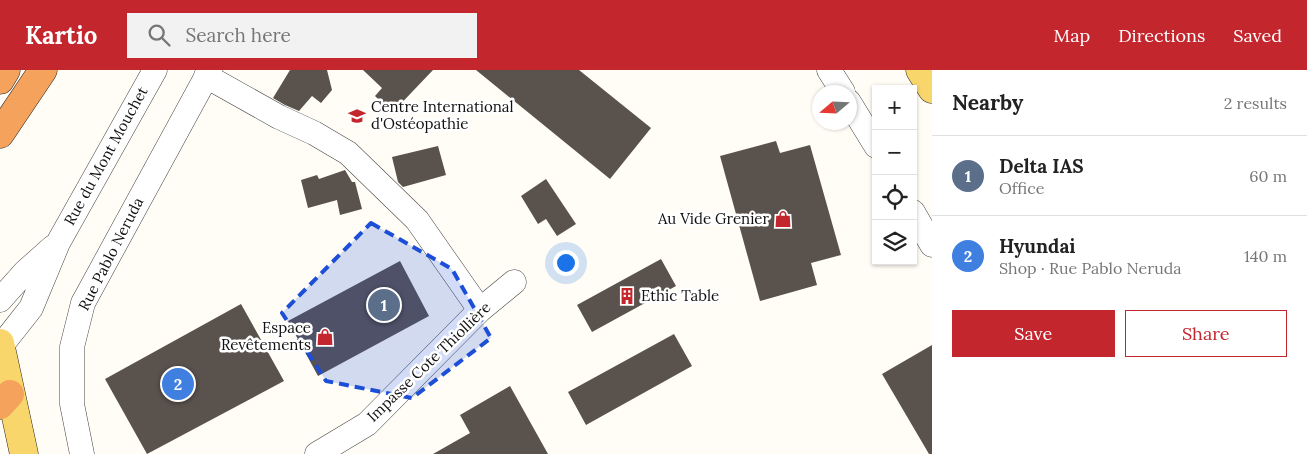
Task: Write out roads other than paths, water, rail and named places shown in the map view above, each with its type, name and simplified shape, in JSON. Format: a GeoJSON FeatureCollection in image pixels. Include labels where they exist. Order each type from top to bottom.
{"type":"FeatureCollection","features":[{"type":"Feature","properties":{"kind":"highway"},"geometry":{"type":"LineString","coordinates":[[0,80],[6,70]]}},
{"type":"Feature","properties":{"kind":"highway"},"geometry":{"type":"LineString","coordinates":[[0,134],[43,70]]}},
{"type":"Feature","properties":{"kind":"main road"},"geometry":{"type":"LineString","coordinates":[[920,70],[932,89]]}},
{"type":"Feature","properties":{"kind":"main road"},"geometry":{"type":"LineString","coordinates":[[0,345],[5,399],[24,454]]}},
{"type":"Feature","properties":{"kind":"street","name":"Rue du Mont Mouchet"},"geometry":{"type":"LineString","coordinates":[[0,345],[31,308],[58,242],[155,70]]}},
{"type":"Feature","properties":{"kind":"street"},"geometry":{"type":"LineString","coordinates":[[829,70],[839,85]]}},
{"type":"Feature","properties":{"kind":"street"},"geometry":{"type":"LineString","coordinates":[[208,73],[279,117],[314,132],[348,153],[418,220],[480,310]]}},
{"type":"Feature","properties":{"kind":"street","name":"Rue Pablo Neruda"},"geometry":{"type":"LineString","coordinates":[[82,454],[72,404],[72,347],[83,303],[208,73]]}},
{"type":"Feature","properties":{"kind":"street"},"geometry":{"type":"LineString","coordinates":[[857,114],[872,139]]}},
{"type":"Feature","properties":{"kind":"street"},"geometry":{"type":"LineString","coordinates":[[917,219],[932,245]]}},
{"type":"Feature","properties":{"kind":"street","name":"Rue du Mont Mouchet"},"geometry":{"type":"LineString","coordinates":[[0,300],[25,272],[58,242]]}},
{"type":"Feature","properties":{"kind":"street","name":"Impasse Cote Thiollière"},"geometry":{"type":"LineString","coordinates":[[316,454],[367,424],[480,310],[514,282]]}},
{"type":"Feature","properties":{"kind":"place","name":"Centre International d'Ostéopathie"},"geometry":{"type":"Point","coordinates":[357,116]}},
{"type":"Feature","properties":{"kind":"place","name":"Au Vide Grenier"},"geometry":{"type":"Point","coordinates":[783,219]}},
{"type":"Feature","properties":{"kind":"place","name":"Ethic Table"},"geometry":{"type":"Point","coordinates":[627,296]}},
{"type":"Feature","properties":{"kind":"place","name":"Delta IAS"},"geometry":{"type":"Point","coordinates":[384,305]}},
{"type":"Feature","properties":{"kind":"place","name":"Espace Revêtements"},"geometry":{"type":"Point","coordinates":[325,337]}},
{"type":"Feature","properties":{"kind":"place","name":"Hyundai"},"geometry":{"type":"Point","coordinates":[178,384]}}]}
